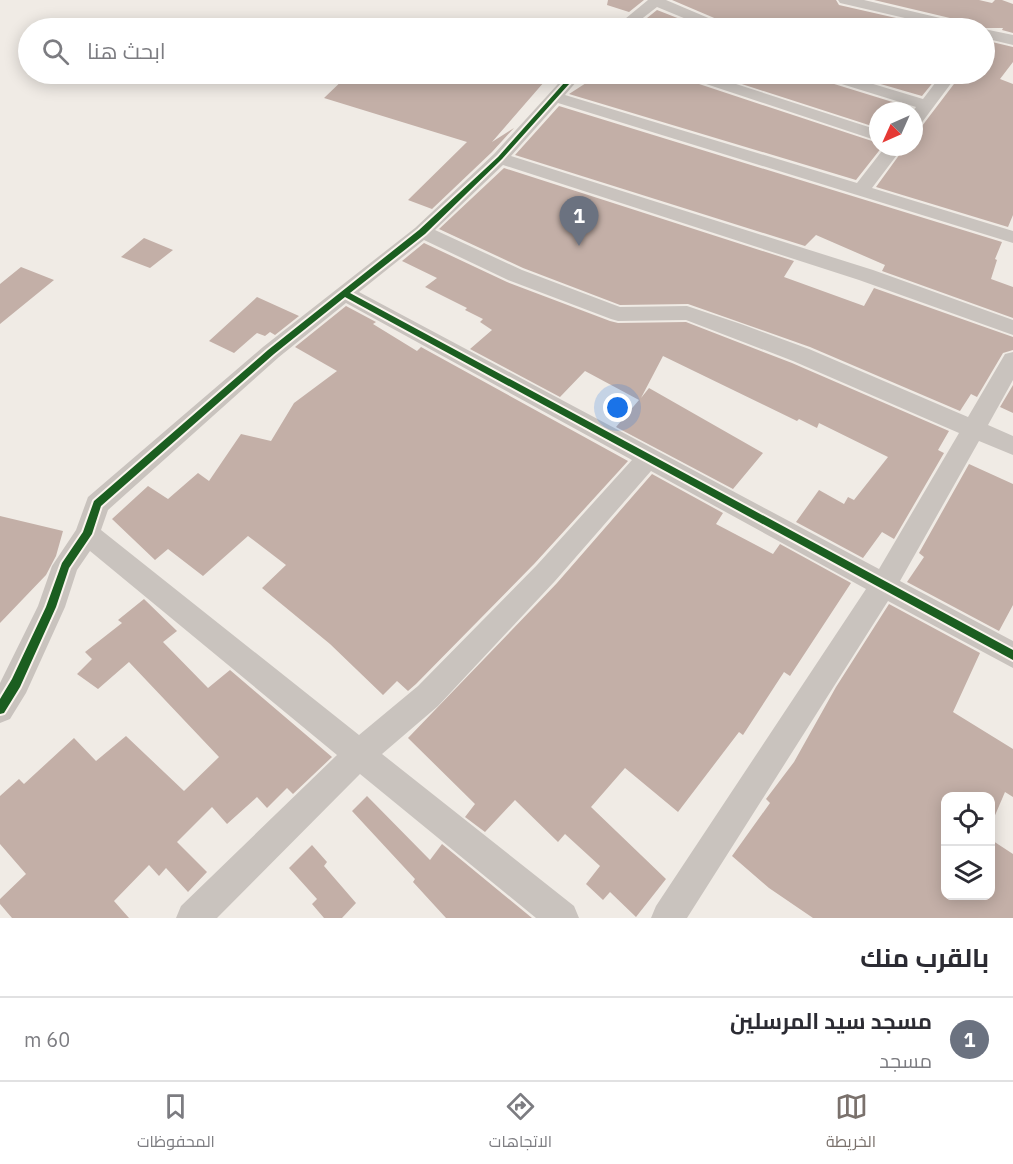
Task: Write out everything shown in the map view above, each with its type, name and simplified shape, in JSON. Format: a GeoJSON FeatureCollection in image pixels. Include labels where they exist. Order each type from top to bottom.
{"type":"FeatureCollection","features":[{"type":"Feature","properties":{"kind":"street"},"geometry":{"type":"LineString","coordinates":[[845,0],[920,18]]}},
{"type":"Feature","properties":{"kind":"street"},"geometry":{"type":"LineString","coordinates":[[906,15],[916,0]]}},
{"type":"Feature","properties":{"kind":"street"},"geometry":{"type":"LineString","coordinates":[[634,18],[656,1],[696,18]]}},
{"type":"Feature","properties":{"kind":"street"},"geometry":{"type":"LineString","coordinates":[[995,36],[1013,40]]}},
{"type":"Feature","properties":{"kind":"street"},"geometry":{"type":"LineString","coordinates":[[0,710],[16,683],[51,607],[64,566],[87,534],[98,504],[271,352],[422,232],[500,158],[566,84]]}},
{"type":"Feature","properties":{"kind":"street"},"geometry":{"type":"LineString","coordinates":[[721,84],[869,133]]}},
{"type":"Feature","properties":{"kind":"street"},"geometry":{"type":"LineString","coordinates":[[858,84],[926,105]]}},
{"type":"Feature","properties":{"kind":"street"},"geometry":{"type":"LineString","coordinates":[[923,109],[942,84]]}},
{"type":"Feature","properties":{"kind":"street"},"geometry":{"type":"LineString","coordinates":[[554,97],[862,189],[1013,237]]}},
{"type":"Feature","properties":{"kind":"street"},"geometry":{"type":"LineString","coordinates":[[862,189],[887,156]]}},
{"type":"Feature","properties":{"kind":"street"},"geometry":{"type":"LineString","coordinates":[[500,158],[866,275],[1013,328]]}},
{"type":"Feature","properties":{"kind":"street"},"geometry":{"type":"LineString","coordinates":[[422,232],[515,275],[618,314],[687,313],[733,329],[801,355],[1013,446]]}},
{"type":"Feature","properties":{"kind":"street"},"geometry":{"type":"LineString","coordinates":[[344,293],[1013,655]]}},
{"type":"Feature","properties":{"kind":"street"},"geometry":{"type":"LineString","coordinates":[[668,918],[884,585],[1013,360]]}},
{"type":"Feature","properties":{"kind":"street"},"geometry":{"type":"LineString","coordinates":[[193,918],[359,754],[428,696],[546,573],[647,459]]}},
{"type":"Feature","properties":{"kind":"street"},"geometry":{"type":"LineString","coordinates":[[87,534],[562,918]]}},
{"type":"Feature","properties":{"kind":"building"},"geometry":{"type":"Polygon","coordinates":[[[608,0],[644,0],[629,12],[607,5],[608,0]]]}},
{"type":"Feature","properties":{"kind":"building"},"geometry":{"type":"Polygon","coordinates":[[[672,0],[836,0],[839,5],[896,18],[714,18],[672,0]]]}},
{"type":"Feature","properties":{"kind":"building"},"geometry":{"type":"Polygon","coordinates":[[[874,0],[979,0],[992,3],[995,0],[1002,0],[1013,4],[1013,33],[1002,30],[1003,28],[995,28],[995,18],[950,18],[874,0]]]}},
{"type":"Feature","properties":{"kind":"building"},"geometry":{"type":"Polygon","coordinates":[[[657,10],[677,18],[647,18],[657,10]]]}},
{"type":"Feature","properties":{"kind":"building"},"geometry":{"type":"Polygon","coordinates":[[[995,43],[1013,47],[1013,62],[1000,79],[1013,84],[1013,215],[1008,227],[876,187],[898,156],[923,156],[923,125],[954,84],[995,84],[995,43]]]}},
{"type":"Feature","properties":{"kind":"building"},"geometry":{"type":"Polygon","coordinates":[[[339,84],[542,84],[492,142],[514,128],[432,209],[408,200],[467,142],[324,98],[339,84]]]}},
{"type":"Feature","properties":{"kind":"building"},"geometry":{"type":"Polygon","coordinates":[[[584,84],[699,84],[869,140],[869,156],[875,156],[856,180],[569,94],[584,84]]]}},
{"type":"Feature","properties":{"kind":"building"},"geometry":{"type":"Polygon","coordinates":[[[742,84],[834,84],[893,102],[869,102],[869,125],[742,84]]]}},
{"type":"Feature","properties":{"kind":"building"},"geometry":{"type":"Polygon","coordinates":[[[881,84],[932,84],[922,96],[881,84]]]}},
{"type":"Feature","properties":{"kind":"building"},"geometry":{"type":"Polygon","coordinates":[[[559,106],[1002,242],[995,259],[997,260],[991,279],[1013,287],[1013,318],[882,271],[885,265],[816,235],[805,246],[515,155],[559,106]]]}},
{"type":"Feature","properties":{"kind":"building"},"geometry":{"type":"Polygon","coordinates":[[[504,168],[794,261],[784,277],[864,306],[874,288],[1013,337],[1013,350],[1003,353],[977,397],[971,394],[960,411],[810,347],[688,304],[620,305],[523,268],[439,229],[504,168]]]}},
{"type":"Feature","properties":{"kind":"building"},"geometry":{"type":"Polygon","coordinates":[[[144,238],[173,250],[150,268],[121,257],[144,238]]]}},
{"type":"Feature","properties":{"kind":"building"},"geometry":{"type":"Polygon","coordinates":[[[424,243],[507,282],[610,321],[618,323],[686,322],[792,363],[949,431],[938,450],[944,453],[894,539],[882,532],[863,558],[796,522],[819,490],[844,504],[848,497],[854,500],[888,457],[819,423],[817,428],[799,419],[797,421],[663,356],[641,398],[649,388],[763,453],[733,489],[616,427],[639,400],[585,371],[560,397],[470,349],[492,330],[480,322],[483,319],[465,310],[467,308],[425,287],[437,278],[402,261],[424,243]]]}},
{"type":"Feature","properties":{"kind":"building"},"geometry":{"type":"Polygon","coordinates":[[[21,267],[54,280],[0,324],[0,284],[21,267]]]}},
{"type":"Feature","properties":{"kind":"building"},"geometry":{"type":"Polygon","coordinates":[[[257,297],[299,316],[275,335],[270,332],[265,336],[257,333],[234,353],[209,341],[257,297]]]}},
{"type":"Feature","properties":{"kind":"building"},"geometry":{"type":"Polygon","coordinates":[[[346,306],[376,322],[373,324],[417,351],[421,347],[628,461],[535,563],[416,684],[408,691],[397,681],[383,695],[330,644],[262,588],[286,565],[248,536],[203,576],[168,549],[155,560],[112,519],[148,486],[168,499],[198,473],[209,481],[241,434],[271,441],[294,403],[337,371],[295,347],[346,306]]]}},
{"type":"Feature","properties":{"kind":"building"},"geometry":{"type":"Polygon","coordinates":[[[1013,385],[1013,413],[1000,407],[1013,385]]]}},
{"type":"Feature","properties":{"kind":"building"},"geometry":{"type":"Polygon","coordinates":[[[969,464],[1013,484],[1013,605],[999,631],[907,582],[924,557],[919,553],[969,464]]]}},
{"type":"Feature","properties":{"kind":"building"},"geometry":{"type":"Polygon","coordinates":[[[652,474],[723,513],[716,524],[773,554],[780,544],[851,583],[790,676],[784,672],[743,735],[739,732],[678,812],[625,768],[591,807],[666,879],[636,917],[610,892],[603,900],[586,884],[600,866],[565,834],[558,842],[515,800],[485,832],[465,817],[475,804],[408,738],[557,583],[652,474]]]}},
{"type":"Feature","properties":{"kind":"building"},"geometry":{"type":"Polygon","coordinates":[[[0,516],[63,531],[56,556],[46,575],[0,623],[0,516]]]}},
{"type":"Feature","properties":{"kind":"building"},"geometry":{"type":"Polygon","coordinates":[[[144,599],[177,631],[163,642],[208,688],[230,670],[332,757],[293,794],[287,788],[267,808],[257,797],[227,824],[212,807],[177,842],[207,872],[188,892],[166,868],[159,876],[149,865],[114,901],[129,918],[12,918],[0,904],[0,899],[26,874],[0,844],[0,796],[19,779],[24,784],[74,738],[96,761],[126,736],[184,791],[219,757],[129,662],[98,689],[77,674],[92,659],[85,652],[122,623],[118,620],[144,599]]]}},
{"type":"Feature","properties":{"kind":"building"},"geometry":{"type":"Polygon","coordinates":[[[889,604],[980,653],[953,712],[1013,749],[1013,797],[1005,792],[995,815],[995,792],[941,792],[941,900],[995,900],[995,842],[1013,854],[1013,918],[813,918],[769,888],[732,856],[770,803],[766,799],[794,762],[836,687],[889,604]]]}},
{"type":"Feature","properties":{"kind":"building"},"geometry":{"type":"Polygon","coordinates":[[[367,796],[430,860],[442,844],[532,918],[446,918],[413,882],[415,879],[352,811],[367,796]]]}},
{"type":"Feature","properties":{"kind":"building"},"geometry":{"type":"Polygon","coordinates":[[[312,845],[327,862],[324,866],[356,903],[342,918],[324,918],[312,904],[317,899],[289,868],[312,845]]]}},
{"type":"Feature","properties":{"kind":"cycle path"},"geometry":{"type":"LineString","coordinates":[[0,709],[16,683],[51,607],[65,566],[87,534],[97,504],[271,352],[422,232],[500,158],[566,84]]}},
{"type":"Feature","properties":{"kind":"cycle path"},"geometry":{"type":"LineString","coordinates":[[344,293],[1013,655]]}},
{"type":"Feature","properties":{"kind":"place","name":"مسجد سيد المرسلين"},"geometry":{"type":"Point","coordinates":[579,246]}}]}
